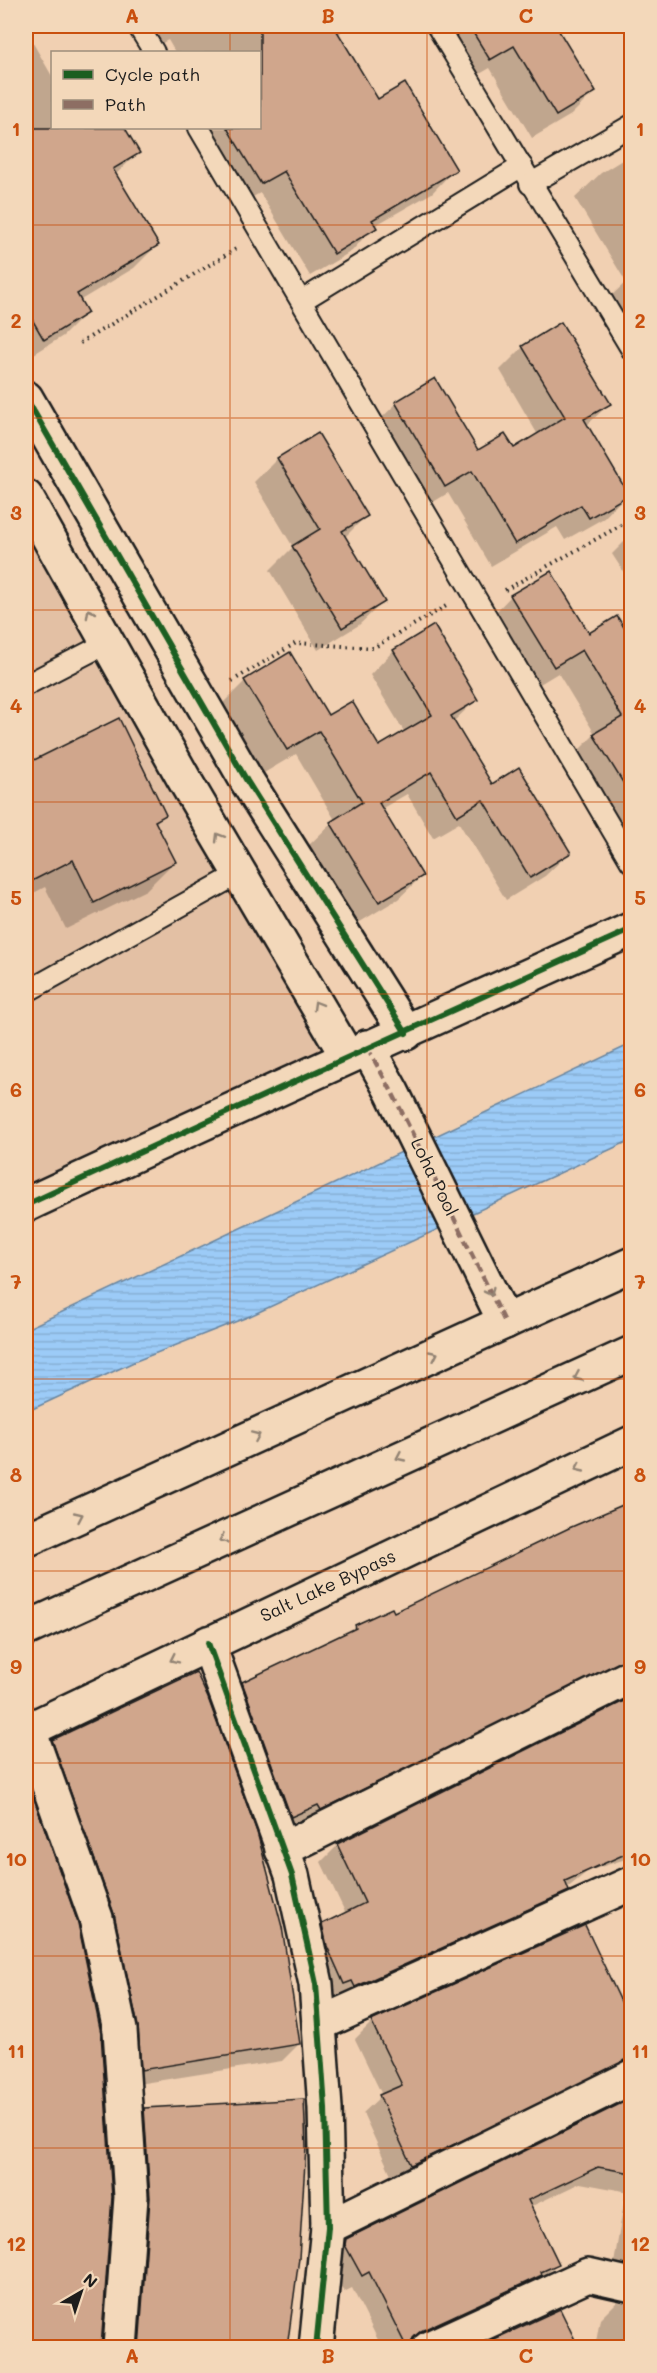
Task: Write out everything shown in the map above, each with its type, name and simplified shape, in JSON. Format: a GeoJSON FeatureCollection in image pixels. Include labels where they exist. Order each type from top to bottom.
{"type":"FeatureCollection","features":[{"type":"Feature","properties":{"kind":"street"},"geometry":{"type":"LineString","coordinates":[[26,398],[248,781],[406,1033]]}},
{"type":"Feature","properties":{"kind":"street","name":"Loha Pool"},"geometry":{"type":"LineString","coordinates":[[26,497],[107,643],[240,873],[357,1052],[392,1092],[505,1322]]}},
{"type":"Feature","properties":{"kind":"street"},"geometry":{"type":"LineString","coordinates":[[26,1205],[357,1052],[406,1033],[632,929]]}},
{"type":"Feature","properties":{"kind":"street"},"geometry":{"type":"LineString","coordinates":[[26,1540],[632,1264]]}},
{"type":"Feature","properties":{"kind":"street"},"geometry":{"type":"LineString","coordinates":[[26,1629],[632,1353]]}},
{"type":"Feature","properties":{"kind":"street","name":"Salt Lake Bypass"},"geometry":{"type":"LineString","coordinates":[[27,1731],[632,1443]]}},
{"type":"Feature","properties":{"kind":"street"},"geometry":{"type":"LineString","coordinates":[[208,1643],[292,1875],[316,1984],[326,2108],[328,2227],[316,2348]]}},
{"type":"Feature","properties":{"kind":"street"},"geometry":{"type":"LineString","coordinates":[[282,1850],[632,1676]]}},
{"type":"Feature","properties":{"kind":"street"},"geometry":{"type":"LineString","coordinates":[[27,1731],[96,1918],[120,2030],[131,2197],[120,2348]]}},
{"type":"Feature","properties":{"kind":"street"},"geometry":{"type":"LineString","coordinates":[[319,2024],[632,1883]]}},
{"type":"Feature","properties":{"kind":"street"},"geometry":{"type":"LineString","coordinates":[[328,2227],[632,2077]]}},
{"type":"Feature","properties":{"kind":"street"},"geometry":{"type":"LineString","coordinates":[[429,2348],[588,2275],[632,2285]]}},
{"type":"Feature","properties":{"kind":"lane"},"geometry":{"type":"LineString","coordinates":[[138,26],[153,51]]}},
{"type":"Feature","properties":{"kind":"lane"},"geometry":{"type":"LineString","coordinates":[[437,26],[632,350]]}},
{"type":"Feature","properties":{"kind":"lane"},"geometry":{"type":"LineString","coordinates":[[530,184],[632,125]]}},
{"type":"Feature","properties":{"kind":"lane"},"geometry":{"type":"LineString","coordinates":[[200,129],[303,300],[631,862]]}},
{"type":"Feature","properties":{"kind":"lane"},"geometry":{"type":"LineString","coordinates":[[303,300],[522,166]]}},
{"type":"Feature","properties":{"kind":"lane"},"geometry":{"type":"LineString","coordinates":[[26,685],[107,643]]}},
{"type":"Feature","properties":{"kind":"lane"},"geometry":{"type":"LineString","coordinates":[[26,992],[240,873]]}},
{"type":"Feature","properties":{"kind":"path"},"geometry":{"type":"LineString","coordinates":[[80,343],[262,233]]}},
{"type":"Feature","properties":{"kind":"path"},"geometry":{"type":"LineString","coordinates":[[200,699],[296,643],[373,648],[473,591],[501,592],[632,519]]}},
{"type":"Feature","properties":{"kind":"shaded area"},"geometry":{"type":"Polygon","coordinates":[[[26,530],[331,1047],[26,1187],[26,530]]]}},
{"type":"Feature","properties":{"kind":"water"},"geometry":{"type":"Polygon","coordinates":[[[631,1044],[631,1140],[250,1316],[136,1361],[26,1412],[26,1329],[631,1044]]]}},
{"type":"Feature","properties":{"kind":"building"},"geometry":{"type":"Polygon","coordinates":[[[260,26],[334,26],[378,99],[405,83],[457,170],[372,220],[377,228],[334,254],[284,171],[261,184],[228,129],[261,129],[260,26]]]}},
{"type":"Feature","properties":{"kind":"building"},"geometry":{"type":"Polygon","coordinates":[[[469,26],[556,26],[596,92],[556,116],[514,46],[490,60],[469,26]]]}},
{"type":"Feature","properties":{"kind":"building"},"geometry":{"type":"Polygon","coordinates":[[[26,128],[126,129],[140,153],[113,169],[159,245],[77,294],[88,313],[44,340],[26,309],[26,128]]]}},
{"type":"Feature","properties":{"kind":"building"},"geometry":{"type":"Polygon","coordinates":[[[561,322],[611,404],[584,419],[629,495],[589,518],[581,505],[515,544],[472,471],[445,487],[395,402],[435,378],[478,450],[505,434],[514,448],[565,417],[522,346],[561,322]]]}},
{"type":"Feature","properties":{"kind":"building"},"geometry":{"type":"Polygon","coordinates":[[[318,433],[368,516],[342,531],[385,602],[342,628],[292,546],[320,529],[277,458],[318,433]]]}},
{"type":"Feature","properties":{"kind":"building"},"geometry":{"type":"Polygon","coordinates":[[[551,571],[589,633],[617,616],[632,640],[632,797],[593,734],[622,717],[582,650],[554,667],[510,595],[551,571]]]}},
{"type":"Feature","properties":{"kind":"building"},"geometry":{"type":"Polygon","coordinates":[[[434,625],[478,700],[451,716],[492,784],[519,767],[571,853],[530,878],[483,800],[457,816],[431,772],[379,803],[423,876],[379,902],[330,822],[362,802],[319,731],[287,750],[244,680],[290,652],[328,715],[352,701],[379,746],[432,715],[393,650],[434,625]]]}},
{"type":"Feature","properties":{"kind":"building"},"geometry":{"type":"Polygon","coordinates":[[[119,718],[166,815],[155,821],[176,862],[94,903],[73,860],[26,884],[26,764],[119,718]]]}},
{"type":"Feature","properties":{"kind":"building"},"geometry":{"type":"Polygon","coordinates":[[[632,1501],[632,1658],[321,1810],[318,1805],[291,1817],[242,1682],[356,1628],[355,1625],[392,1608],[394,1612],[569,1528],[632,1501]]]}},
{"type":"Feature","properties":{"kind":"building"},"geometry":{"type":"Polygon","coordinates":[[[196,1672],[208,1698],[257,1832],[282,1927],[300,2044],[141,2070],[138,2026],[114,1914],[52,1740],[196,1672]]]}},
{"type":"Feature","properties":{"kind":"building"},"geometry":{"type":"Polygon","coordinates":[[[632,1697],[632,1851],[565,1881],[569,1891],[355,1987],[352,1981],[344,1984],[327,1946],[322,1924],[365,1903],[337,1844],[632,1697]]]}},
{"type":"Feature","properties":{"kind":"building"},"geometry":{"type":"Polygon","coordinates":[[[26,1776],[78,1923],[101,2033],[112,2197],[101,2348],[26,2348],[26,1776]]]}},
{"type":"Feature","properties":{"kind":"building"},"geometry":{"type":"Polygon","coordinates":[[[585,1925],[632,2025],[632,2059],[411,2165],[379,2095],[402,2085],[371,2021],[585,1925]]]}},
{"type":"Feature","properties":{"kind":"building"},"geometry":{"type":"Polygon","coordinates":[[[632,2098],[632,2173],[598,2167],[528,2200],[559,2264],[541,2272],[542,2275],[421,2331],[413,2338],[410,2348],[407,2348],[369,2272],[362,2276],[345,2245],[346,2239],[632,2098]]]}},
{"type":"Feature","properties":{"kind":"building"},"geometry":{"type":"Polygon","coordinates":[[[304,2099],[306,2147],[299,2258],[287,2348],[139,2348],[150,2198],[144,2108],[304,2099]]]}},
{"type":"Feature","properties":{"kind":"building"},"geometry":{"type":"Polygon","coordinates":[[[560,2309],[579,2348],[475,2348],[560,2309]]]}},
{"type":"Feature","properties":{"kind":"marked path"},"geometry":{"type":"LineString","coordinates":[[367,1047],[392,1092],[505,1322]]}},
{"type":"Feature","properties":{"kind":"cycle path"},"geometry":{"type":"LineString","coordinates":[[26,398],[247,781],[406,1033]]}},
{"type":"Feature","properties":{"kind":"cycle path"},"geometry":{"type":"LineString","coordinates":[[26,1205],[632,929]]}},
{"type":"Feature","properties":{"kind":"cycle path"},"geometry":{"type":"LineString","coordinates":[[208,1643],[292,1875],[316,1984],[325,2108],[328,2227],[316,2348]]}}]}
